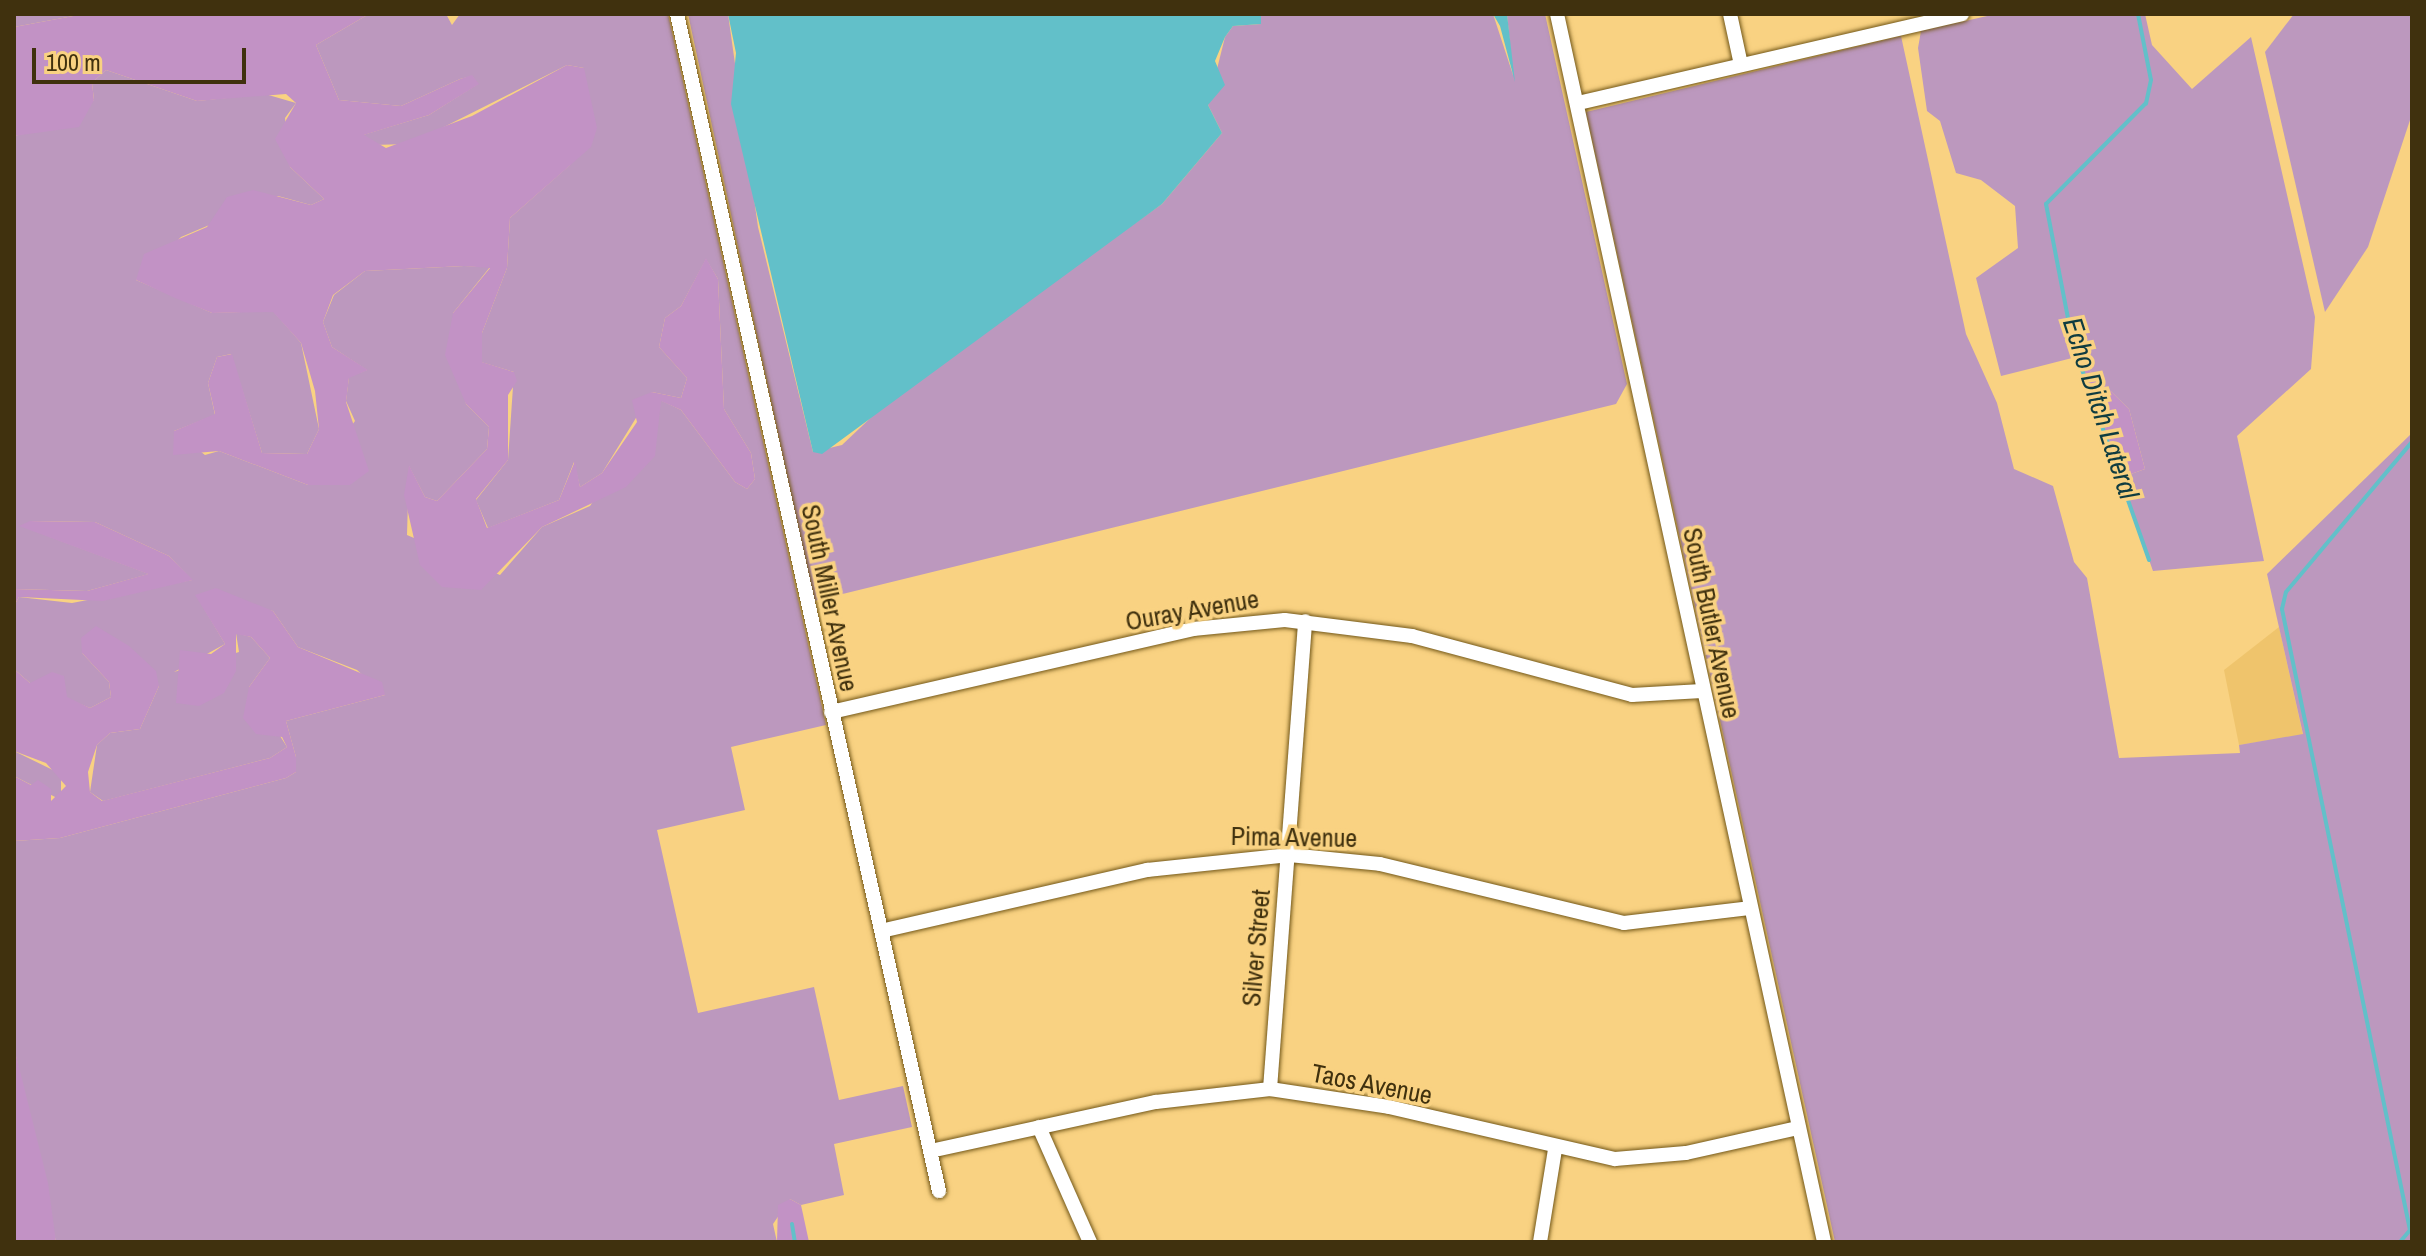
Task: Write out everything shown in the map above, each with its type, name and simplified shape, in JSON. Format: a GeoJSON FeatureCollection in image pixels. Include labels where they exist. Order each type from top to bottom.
{"type":"FeatureCollection","features":[{"type":"Feature","properties":{"kind":"street","name":"South Miller Avenue"},"geometry":{"type":"LineString","coordinates":[[677,14],[831,712],[935,1150],[939,1191]]}},
{"type":"Feature","properties":{"kind":"street","name":"South Butler Avenue"},"geometry":{"type":"LineString","coordinates":[[1557,14],[1824,1242]]}},
{"type":"Feature","properties":{"kind":"street"},"geometry":{"type":"LineString","coordinates":[[1730,14],[1741,65]]}},
{"type":"Feature","properties":{"kind":"street"},"geometry":{"type":"LineString","coordinates":[[1578,103],[1741,65],[1908,20],[1962,14]]}},
{"type":"Feature","properties":{"kind":"street","name":"Ouray Avenue"},"geometry":{"type":"LineString","coordinates":[[831,712],[1218,624],[1305,621],[1412,636],[1632,695],[1702,691]]}},
{"type":"Feature","properties":{"kind":"street","name":"Silver Street"},"geometry":{"type":"LineString","coordinates":[[1270,1089],[1305,621]]}},
{"type":"Feature","properties":{"kind":"street","name":"Pima Avenue"},"geometry":{"type":"LineString","coordinates":[[885,930],[1147,870],[1289,855],[1380,864],[1624,923],[1749,908]]}},
{"type":"Feature","properties":{"kind":"street","name":"Taos Avenue"},"geometry":{"type":"LineString","coordinates":[[935,1150],[1156,1102],[1270,1089],[1389,1107],[1555,1149],[1649,1158],[1798,1128]]}},
{"type":"Feature","properties":{"kind":"street"},"geometry":{"type":"LineString","coordinates":[[1039,1127],[1090,1242]]}},
{"type":"Feature","properties":{"kind":"street"},"geometry":{"type":"LineString","coordinates":[[1540,1242],[1555,1149]]}},
{"type":"Feature","properties":{"kind":"shaded area"},"geometry":{"type":"Polygon","coordinates":[[[14,14],[84,14],[14,27],[14,14]]]}},
{"type":"Feature","properties":{"kind":"shaded area"},"geometry":{"type":"Polygon","coordinates":[[[84,14],[369,14],[316,45],[339,100],[401,106],[472,75],[479,84],[429,115],[364,135],[386,148],[472,116],[567,65],[584,68],[597,128],[591,147],[510,218],[507,268],[482,333],[482,362],[514,372],[517,381],[508,395],[508,460],[476,499],[487,528],[559,500],[575,461],[580,487],[602,473],[637,422],[632,400],[652,392],[681,398],[687,378],[659,347],[665,318],[681,306],[706,258],[718,279],[724,409],[751,453],[755,479],[747,489],[735,482],[681,410],[661,401],[655,456],[626,487],[542,527],[481,590],[442,587],[420,565],[404,495],[409,465],[425,497],[437,501],[487,449],[489,427],[466,404],[445,355],[453,313],[490,268],[464,266],[365,271],[333,295],[323,322],[332,347],[368,370],[349,378],[346,402],[369,471],[350,485],[308,485],[219,451],[173,455],[174,431],[215,414],[208,383],[217,357],[232,354],[262,453],[307,454],[319,429],[315,391],[301,343],[273,312],[212,313],[175,298],[136,280],[144,254],[207,227],[227,197],[253,190],[311,205],[324,199],[290,167],[275,139],[296,103],[286,94],[197,101],[106,70],[92,83],[94,100],[79,127],[14,136],[14,27],[84,14]]]}},
{"type":"Feature","properties":{"kind":"shaded area"},"geometry":{"type":"Polygon","coordinates":[[[369,14],[446,14],[452,25],[460,14],[668,14],[826,725],[731,747],[745,810],[657,830],[698,1013],[814,987],[839,1100],[903,1086],[912,1127],[834,1144],[844,1195],[801,1205],[790,1199],[773,1224],[777,1242],[56,1242],[14,1047],[14,841],[60,838],[286,778],[296,772],[296,757],[286,721],[385,695],[357,670],[298,647],[273,611],[196,595],[225,644],[174,672],[239,652],[236,633],[251,637],[270,658],[249,687],[287,747],[270,758],[103,801],[90,792],[97,745],[110,733],[140,729],[159,686],[82,653],[109,682],[111,697],[90,708],[30,683],[14,669],[14,606],[19,597],[72,603],[192,580],[169,556],[95,522],[30,521],[37,532],[149,574],[87,591],[14,589],[14,136],[62,125],[94,100],[92,83],[106,70],[197,101],[265,94],[296,103],[285,118],[290,167],[324,199],[311,205],[278,196],[181,237],[136,280],[212,313],[273,311],[301,343],[319,429],[307,454],[262,453],[231,354],[217,357],[208,383],[215,415],[174,431],[205,455],[219,451],[308,485],[355,421],[346,401],[349,377],[367,370],[332,347],[323,322],[334,295],[365,271],[490,267],[453,313],[466,404],[489,427],[487,449],[437,501],[425,497],[409,466],[407,535],[500,575],[542,527],[590,506],[660,400],[681,410],[735,482],[747,489],[755,479],[751,453],[724,409],[718,279],[706,259],[681,306],[665,318],[659,347],[687,378],[681,398],[652,392],[602,473],[580,487],[574,462],[559,500],[488,528],[476,500],[508,460],[514,372],[481,362],[482,333],[507,268],[510,218],[570,165],[584,68],[567,65],[410,144],[372,145],[363,135],[429,115],[478,84],[472,76],[460,79],[401,106],[339,100],[316,45],[369,14]]]}},
{"type":"Feature","properties":{"kind":"shaded area"},"geometry":{"type":"Polygon","coordinates":[[[688,14],[728,14],[758,227],[813,452],[842,445],[899,391],[1162,204],[1222,133],[1208,105],[1225,37],[1233,26],[1261,24],[1260,14],[1493,14],[1513,75],[1507,14],[1545,14],[1627,384],[1616,404],[814,601],[688,14]]]}},
{"type":"Feature","properties":{"kind":"shaded area"},"geometry":{"type":"Polygon","coordinates":[[[1996,14],[2145,14],[2152,45],[2192,89],[2251,37],[2315,317],[2311,369],[2237,436],[2264,561],[2153,571],[2120,478],[2145,469],[2129,409],[2076,357],[2001,376],[1976,278],[2018,248],[2015,206],[1981,180],[1956,173],[1940,121],[1927,111],[1918,48],[1921,31],[1996,14]]]}},
{"type":"Feature","properties":{"kind":"shaded area"},"geometry":{"type":"Polygon","coordinates":[[[2294,14],[2412,14],[2412,114],[2368,247],[2325,312],[2265,52],[2294,14]]]}},
{"type":"Feature","properties":{"kind":"shaded area"},"geometry":{"type":"Polygon","coordinates":[[[1901,36],[1966,334],[1997,403],[2014,469],[2053,486],[2074,562],[2087,578],[2119,758],[2240,753],[2239,745],[2303,734],[2267,574],[2412,433],[2412,1242],[1835,1242],[1586,112],[1901,36]]]}},
{"type":"Feature","properties":{"kind":"shaded area"},"geometry":{"type":"Polygon","coordinates":[[[2079,360],[2129,409],[2145,469],[2120,478],[2079,360]]]}},
{"type":"Feature","properties":{"kind":"shaded area"},"geometry":{"type":"Polygon","coordinates":[[[30,521],[95,522],[169,556],[193,580],[103,601],[19,597],[14,606],[14,589],[87,591],[148,574],[19,526],[30,521]]]}},
{"type":"Feature","properties":{"kind":"shaded area"},"geometry":{"type":"Polygon","coordinates":[[[216,588],[273,611],[298,647],[382,682],[385,695],[286,721],[296,757],[296,772],[286,778],[60,838],[14,841],[14,776],[31,785],[38,780],[51,789],[51,801],[66,786],[46,763],[14,751],[14,669],[30,683],[52,672],[64,676],[67,697],[90,708],[111,697],[109,682],[82,653],[81,638],[96,626],[129,646],[156,671],[159,686],[140,729],[110,733],[97,745],[88,772],[90,792],[102,801],[270,758],[287,747],[282,737],[256,734],[243,718],[249,687],[270,658],[251,637],[236,634],[236,671],[224,693],[199,706],[176,703],[180,650],[211,654],[225,644],[195,595],[216,588]]]}},
{"type":"Feature","properties":{"kind":"shaded area"},"geometry":{"type":"Polygon","coordinates":[[[2279,627],[2303,735],[2239,745],[2224,670],[2279,627]]]}},
{"type":"Feature","properties":{"kind":"shaded area"},"geometry":{"type":"Polygon","coordinates":[[[14,751],[61,774],[61,800],[14,776],[14,751]]]}},
{"type":"Feature","properties":{"kind":"shaded area"},"geometry":{"type":"Polygon","coordinates":[[[14,1047],[48,1183],[56,1242],[14,1242],[14,1047]]]}},
{"type":"Feature","properties":{"kind":"shaded area"},"geometry":{"type":"Polygon","coordinates":[[[790,1199],[801,1205],[809,1242],[777,1242],[778,1205],[790,1199]]]}},
{"type":"Feature","properties":{"kind":"water"},"geometry":{"type":"Polygon","coordinates":[[[728,14],[1260,14],[1261,24],[1233,26],[1225,37],[1215,61],[1225,85],[1208,105],[1222,133],[1162,204],[822,454],[813,452],[731,104],[736,53],[728,14]]]}},
{"type":"Feature","properties":{"kind":"water"},"geometry":{"type":"Polygon","coordinates":[[[1493,14],[1507,14],[1515,82],[1500,26],[1493,14]]]}},
{"type":"Feature","properties":{"kind":"waterway","name":"Echo Ditch Lateral"},"geometry":{"type":"LineString","coordinates":[[2138,14],[2151,80],[2146,103],[2046,204],[2073,344],[2149,560]]}},
{"type":"Feature","properties":{"kind":"waterway"},"geometry":{"type":"LineString","coordinates":[[2400,1242],[2410,1230],[2282,609],[2286,592],[2412,442]]}},
{"type":"Feature","properties":{"kind":"waterway"},"geometry":{"type":"LineString","coordinates":[[792,1224],[795,1242]]}}]}
